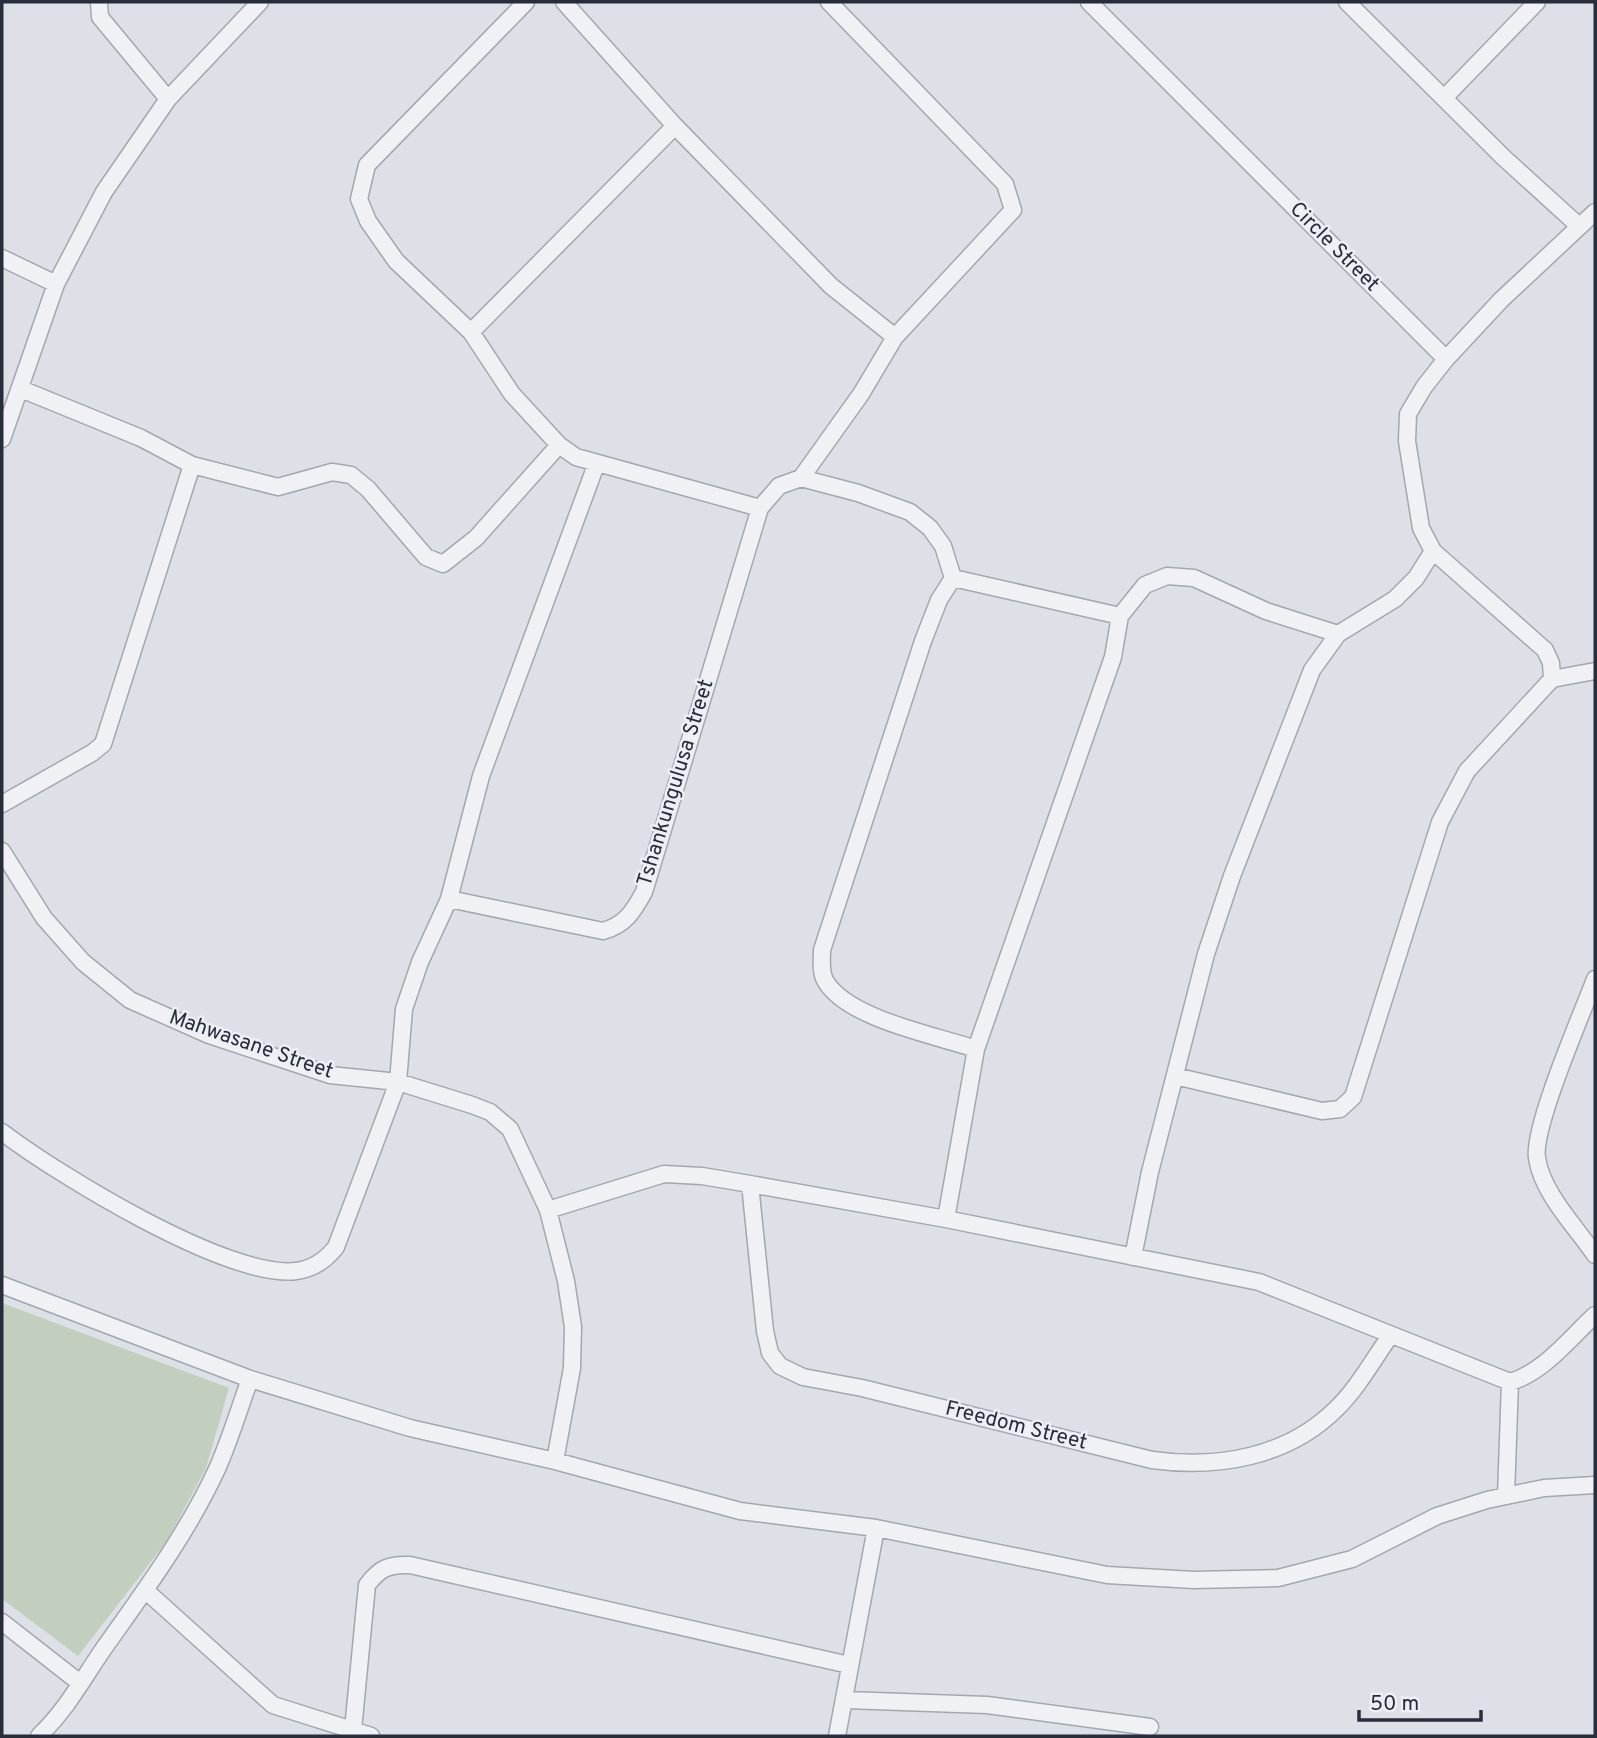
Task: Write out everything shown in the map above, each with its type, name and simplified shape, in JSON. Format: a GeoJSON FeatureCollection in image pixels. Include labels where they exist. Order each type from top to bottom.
{"type":"FeatureCollection","features":[{"type":"Feature","properties":{"kind":"street"},"geometry":{"type":"LineString","coordinates":[[99,2],[100,17],[168,99]]}},
{"type":"Feature","properties":{"kind":"street"},"geometry":{"type":"LineString","coordinates":[[2,439],[56,284],[104,192],[168,99],[260,2]]}},
{"type":"Feature","properties":{"kind":"street"},"geometry":{"type":"LineString","coordinates":[[526,2],[367,165],[359,199],[368,221],[396,261],[471,332],[512,394],[559,445],[576,457],[596,465],[760,508],[779,486],[801,478],[831,484],[910,512],[930,528],[943,546],[953,578],[939,600],[923,641],[822,950],[821,967],[824,981],[856,1009],[976,1049]]}},
{"type":"Feature","properties":{"kind":"street"},"geometry":{"type":"LineString","coordinates":[[564,2],[675,125],[831,286],[895,337]]}},
{"type":"Feature","properties":{"kind":"street"},"geometry":{"type":"LineString","coordinates":[[801,478],[861,394],[895,337],[1013,210],[1005,184],[829,2]]}},
{"type":"Feature","properties":{"kind":"street","name":"Circle Street"},"geometry":{"type":"LineString","coordinates":[[1089,2],[1446,359]]}},
{"type":"Feature","properties":{"kind":"street"},"geometry":{"type":"LineString","coordinates":[[1347,2],[1579,226]]}},
{"type":"Feature","properties":{"kind":"street"},"geometry":{"type":"LineString","coordinates":[[1444,98],[1537,2]]}},
{"type":"Feature","properties":{"kind":"street"},"geometry":{"type":"LineString","coordinates":[[471,332],[675,125]]}},
{"type":"Feature","properties":{"kind":"street"},"geometry":{"type":"LineString","coordinates":[[1552,679],[1551,663],[1545,650],[1433,551],[1421,528],[1415,501],[1408,441],[1408,414],[1424,387],[1446,359],[1501,300],[1595,212]]}},
{"type":"Feature","properties":{"kind":"street"},"geometry":{"type":"LineString","coordinates":[[2,258],[56,284]]}},
{"type":"Feature","properties":{"kind":"street"},"geometry":{"type":"LineString","coordinates":[[21,389],[141,438],[192,465],[278,487],[332,472],[351,475],[368,488],[426,557],[443,564],[477,538],[559,445]]}},
{"type":"Feature","properties":{"kind":"street"},"geometry":{"type":"LineString","coordinates":[[2,804],[92,753],[103,744],[192,465]]}},
{"type":"Feature","properties":{"kind":"street"},"geometry":{"type":"LineString","coordinates":[[2,1132],[32,1155],[197,1248],[251,1265],[293,1272],[311,1268],[326,1259],[336,1247],[398,1082],[404,1009],[420,962],[449,899],[481,776],[596,465]]}},
{"type":"Feature","properties":{"kind":"street","name":"Tshankungulusa Street"},"geometry":{"type":"LineString","coordinates":[[449,899],[603,931],[619,926],[632,913],[644,892],[760,508]]}},
{"type":"Feature","properties":{"kind":"street"},"geometry":{"type":"LineString","coordinates":[[1133,1256],[1150,1172],[1206,954],[1232,876],[1312,670],[1338,634],[1395,599],[1416,578],[1433,551]]}},
{"type":"Feature","properties":{"kind":"street"},"geometry":{"type":"LineString","coordinates":[[946,1219],[976,1049],[1114,657],[1120,617],[1145,585],[1167,576],[1194,578],[1266,611],[1338,634]]}},
{"type":"Feature","properties":{"kind":"street"},"geometry":{"type":"LineString","coordinates":[[953,578],[1120,617]]}},
{"type":"Feature","properties":{"kind":"street"},"geometry":{"type":"LineString","coordinates":[[1175,1076],[1322,1111],[1340,1109],[1353,1097],[1440,822],[1467,771],[1552,679],[1595,671]]}},
{"type":"Feature","properties":{"kind":"street","name":"Mahwasane Street"},"geometry":{"type":"LineString","coordinates":[[2,850],[52,927],[83,962],[130,1000],[209,1035],[330,1075],[398,1082],[490,1112],[510,1129],[548,1210],[566,1281],[573,1327],[572,1368],[555,1461]]}},
{"type":"Feature","properties":{"kind":"street"},"geometry":{"type":"LineString","coordinates":[[1595,979],[1543,1120],[1537,1157],[1546,1185],[1595,1255]]}},
{"type":"Feature","properties":{"kind":"street"},"geometry":{"type":"LineString","coordinates":[[548,1210],[664,1174],[702,1176],[946,1219],[1259,1282],[1510,1382],[1523,1378],[1542,1364],[1595,1315]]}},
{"type":"Feature","properties":{"kind":"street","name":"Freedom Street"},"geometry":{"type":"LineString","coordinates":[[750,1184],[765,1331],[770,1353],[780,1366],[803,1377],[875,1391],[1152,1460],[1187,1465],[1219,1464],[1289,1443],[1311,1432],[1339,1407],[1390,1336]]}},
{"type":"Feature","properties":{"kind":"street"},"geometry":{"type":"LineString","coordinates":[[2,1285],[250,1379],[410,1428],[555,1461],[740,1510],[876,1528],[1107,1574],[1194,1580],[1278,1578],[1352,1559],[1437,1516],[1506,1496],[1544,1489],[1595,1485]]}},
{"type":"Feature","properties":{"kind":"street"},"geometry":{"type":"LineString","coordinates":[[39,1736],[63,1713],[80,1683],[145,1590],[217,1469],[250,1379]]}},
{"type":"Feature","properties":{"kind":"street"},"geometry":{"type":"LineString","coordinates":[[1506,1496],[1510,1382]]}},
{"type":"Feature","properties":{"kind":"street"},"geometry":{"type":"LineString","coordinates":[[837,1736],[846,1700],[849,1665],[876,1528]]}},
{"type":"Feature","properties":{"kind":"street"},"geometry":{"type":"LineString","coordinates":[[353,1730],[367,1585],[377,1572],[392,1564],[410,1564],[849,1665]]}},
{"type":"Feature","properties":{"kind":"street"},"geometry":{"type":"LineString","coordinates":[[145,1590],[273,1705],[372,1736]]}},
{"type":"Feature","properties":{"kind":"street"},"geometry":{"type":"LineString","coordinates":[[2,1622],[80,1683]]}},
{"type":"Feature","properties":{"kind":"street"},"geometry":{"type":"LineString","coordinates":[[846,1700],[987,1705],[1150,1727]]}},
{"type":"Feature","properties":{"kind":"green space"},"geometry":{"type":"Polygon","coordinates":[[[2,1303],[229,1388],[206,1468],[167,1541],[78,1656],[2,1599],[2,1303]]]}}]}
